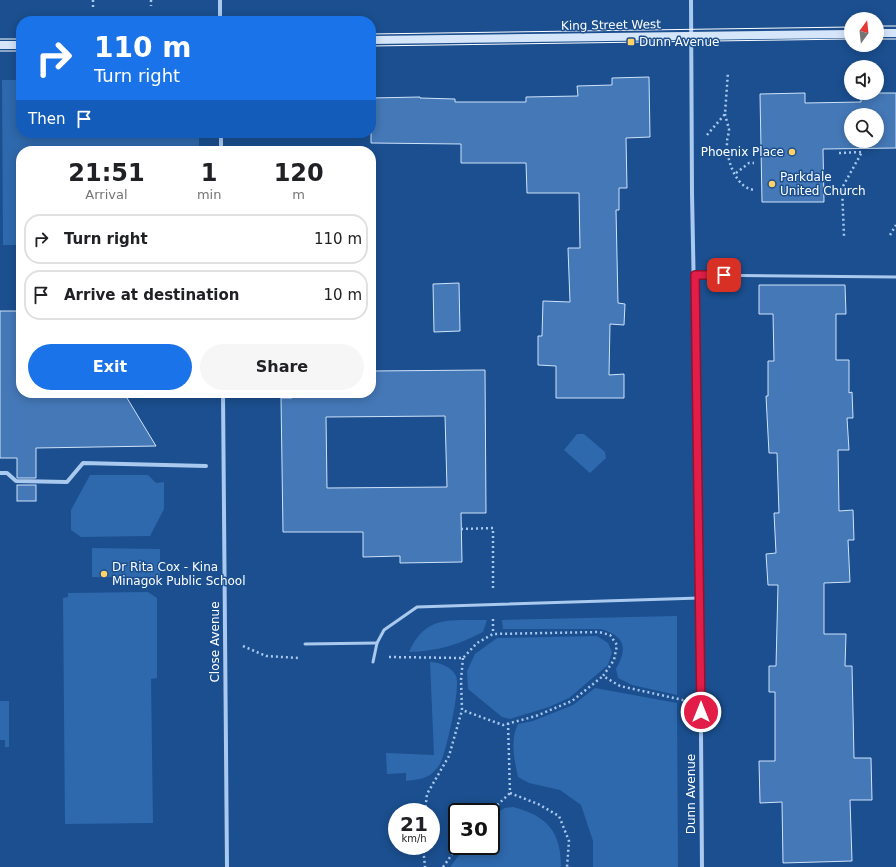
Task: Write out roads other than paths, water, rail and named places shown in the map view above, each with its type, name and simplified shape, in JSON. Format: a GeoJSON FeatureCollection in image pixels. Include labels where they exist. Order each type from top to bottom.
{"type":"FeatureCollection","features":[{"type":"Feature","properties":{"kind":"main road"},"geometry":{"type":"LineString","coordinates":[[884,33],[896,33]]}},
{"type":"Feature","properties":{"kind":"main road","name":"King Street West"},"geometry":{"type":"LineString","coordinates":[[376,40],[844,34]]}},
{"type":"Feature","properties":{"kind":"main road"},"geometry":{"type":"LineString","coordinates":[[0,45],[16,45]]}},
{"type":"Feature","properties":{"kind":"street"},"geometry":{"type":"LineString","coordinates":[[220,0],[220,16]]}},
{"type":"Feature","properties":{"kind":"street","name":"Dunn Avenue"},"geometry":{"type":"LineString","coordinates":[[691,0],[700,598],[702,867]]}},
{"type":"Feature","properties":{"kind":"street","name":"Close Avenue"},"geometry":{"type":"LineString","coordinates":[[223,398],[227,867]]}},
{"type":"Feature","properties":{"kind":"street"},"geometry":{"type":"LineString","coordinates":[[0,473],[6,473],[16,481],[67,482],[83,462],[206,466]]}},
{"type":"Feature","properties":{"kind":"lane"},"geometry":{"type":"LineString","coordinates":[[695,275],[896,277]]}},
{"type":"Feature","properties":{"kind":"lane"},"geometry":{"type":"LineString","coordinates":[[374,662],[377,643],[384,630],[417,607],[700,598]]}},
{"type":"Feature","properties":{"kind":"lane"},"geometry":{"type":"LineString","coordinates":[[305,644],[377,643]]}},
{"type":"Feature","properties":{"kind":"tram line"},"geometry":{"type":"LineString","coordinates":[[884,26],[896,26]]}},
{"type":"Feature","properties":{"kind":"tram line"},"geometry":{"type":"LineString","coordinates":[[376,34],[844,27]]}},
{"type":"Feature","properties":{"kind":"tram line"},"geometry":{"type":"LineString","coordinates":[[0,39],[16,39]]}},
{"type":"Feature","properties":{"kind":"tram line"},"geometry":{"type":"LineString","coordinates":[[376,46],[844,39]]}},
{"type":"Feature","properties":{"kind":"tram line"},"geometry":{"type":"LineString","coordinates":[[884,39],[896,39]]}},
{"type":"Feature","properties":{"kind":"tram line"},"geometry":{"type":"LineString","coordinates":[[0,51],[16,51]]}},
{"type":"Feature","properties":{"kind":"place","name":"Dunn Avenue"},"geometry":{"type":"Point","coordinates":[631,42]}},
{"type":"Feature","properties":{"kind":"place","name":"Phoenix Place"},"geometry":{"type":"Point","coordinates":[792,152]}},
{"type":"Feature","properties":{"kind":"place","name":"Parkdale United Church"},"geometry":{"type":"Point","coordinates":[772,184]}},
{"type":"Feature","properties":{"kind":"place","name":"Dr Rita Cox - Kina Minagok Public School"},"geometry":{"type":"Point","coordinates":[104,574]}}]}
